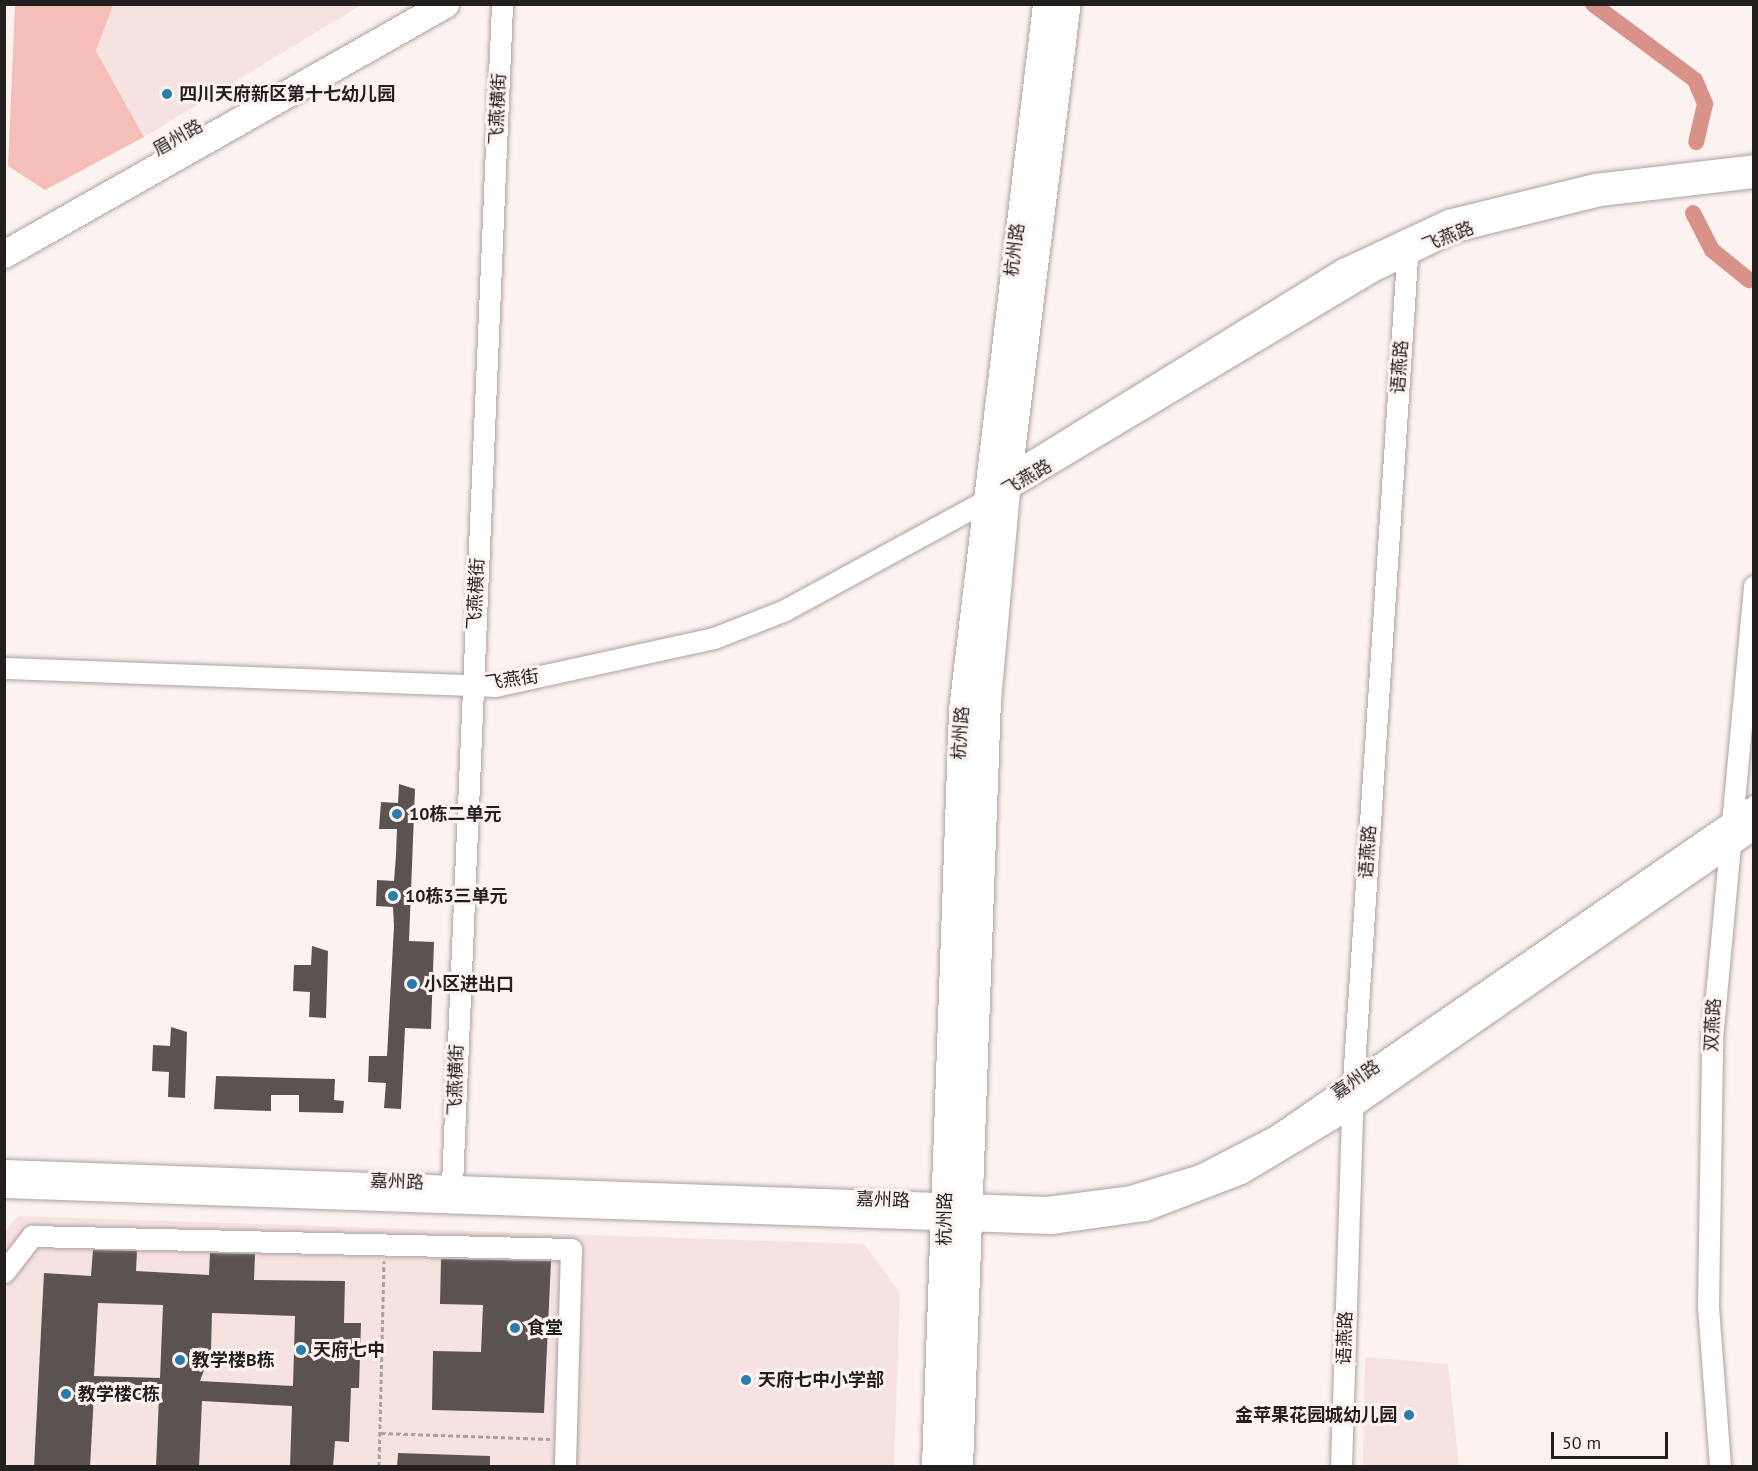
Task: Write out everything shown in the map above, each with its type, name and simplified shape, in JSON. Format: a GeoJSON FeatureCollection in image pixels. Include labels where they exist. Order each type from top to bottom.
{"type":"FeatureCollection","features":[{"type":"Feature","properties":{"kind":"main road","name":"眉州路"},"geometry":{"type":"LineString","coordinates":[[4,234],[412,4]]}},
{"type":"Feature","properties":{"kind":"main road"},"geometry":{"type":"LineString","coordinates":[[4,254],[445,4]]}},
{"type":"Feature","properties":{"kind":"main road","name":"杭州路"},"geometry":{"type":"LineString","coordinates":[[935,1467],[957,1212],[1000,488],[1046,4]]}},
{"type":"Feature","properties":{"kind":"main road","name":"杭州路"},"geometry":{"type":"LineString","coordinates":[[1000,488],[1067,4]]}},
{"type":"Feature","properties":{"kind":"main road","name":"杭州路"},"geometry":{"type":"LineString","coordinates":[[957,1212],[959,1467]]}},
{"type":"Feature","properties":{"kind":"street","name":"飞燕横街"},"geometry":{"type":"LineString","coordinates":[[452,1185],[502,4]]}},
{"type":"Feature","properties":{"kind":"street","name":"飞燕路"},"geometry":{"type":"LineString","coordinates":[[1000,488],[1448,220],[1595,184],[1754,165]]}},
{"type":"Feature","properties":{"kind":"street","name":"飞燕路"},"geometry":{"type":"LineString","coordinates":[[1408,246],[1454,231],[1599,195],[1754,177]]}},
{"type":"Feature","properties":{"kind":"street","name":"语燕路"},"geometry":{"type":"LineString","coordinates":[[1341,1467],[1353,1082],[1408,246]]}},
{"type":"Feature","properties":{"kind":"street","name":"飞燕街"},"geometry":{"type":"LineString","coordinates":[[4,668],[495,686],[630,660],[714,638],[785,610],[1000,488]]}},
{"type":"Feature","properties":{"kind":"street","name":"双燕路"},"geometry":{"type":"LineString","coordinates":[[1720,1467],[1708,1306],[1708,1156],[1726,847],[1754,586]]}},
{"type":"Feature","properties":{"kind":"street","name":"嘉州路"},"geometry":{"type":"LineString","coordinates":[[4,1170],[452,1185],[957,1212],[1090,1204],[1165,1187],[1242,1155],[1353,1082],[1729,821],[1754,806]]}},
{"type":"Feature","properties":{"kind":"street"},"geometry":{"type":"LineString","coordinates":[[4,1187],[957,1212],[1051,1223],[1145,1210],[1241,1173],[1353,1106],[1754,828]]}},
{"type":"Feature","properties":{"kind":"street"},"geometry":{"type":"LineString","coordinates":[[4,1272],[33,1236],[384,1242],[571,1249],[565,1467]]}},
{"type":"Feature","properties":{"kind":"path"},"geometry":{"type":"LineString","coordinates":[[379,1467],[384,1242]]}},
{"type":"Feature","properties":{"kind":"path"},"geometry":{"type":"LineString","coordinates":[[381,1433],[566,1440]]}},
{"type":"Feature","properties":{"kind":"shaded area"},"geometry":{"type":"Polygon","coordinates":[[[15,5],[113,5],[96,51],[144,137],[45,190],[8,166],[15,5]]]}},
{"type":"Feature","properties":{"kind":"shaded area","name":"四川天府新区第十七幼儿园"},"geometry":{"type":"Polygon","coordinates":[[[113,5],[361,5],[144,137],[96,51],[113,5]]]}},
{"type":"Feature","properties":{"kind":"shaded area","name":"天府七中"},"geometry":{"type":"Polygon","coordinates":[[[18,1216],[864,1244],[900,1293],[894,1466],[5,1466],[4,1233],[18,1216]]]}},
{"type":"Feature","properties":{"kind":"shaded area","name":"金苹果花园城幼儿园"},"geometry":{"type":"Polygon","coordinates":[[[1365,1357],[1448,1364],[1459,1466],[1363,1466],[1365,1357]]]}},
{"type":"Feature","properties":{"kind":"building"},"geometry":{"type":"Polygon","coordinates":[[[399,784],[415,789],[409,941],[434,942],[431,1029],[405,1028],[401,1109],[384,1108],[386,1083],[368,1082],[369,1056],[387,1056],[393,907],[376,906],[377,880],[394,881],[397,829],[379,829],[381,802],[398,803],[399,784]]]}},
{"type":"Feature","properties":{"kind":"building"},"geometry":{"type":"Polygon","coordinates":[[[312,946],[328,951],[326,1018],[309,1017],[310,992],[293,991],[294,965],[311,965],[312,946]]]}},
{"type":"Feature","properties":{"kind":"building"},"geometry":{"type":"Polygon","coordinates":[[[171,1027],[187,1032],[185,1098],[168,1097],[169,1072],[152,1071],[153,1045],[170,1046],[171,1027]]]}},
{"type":"Feature","properties":{"kind":"building"},"geometry":{"type":"Polygon","coordinates":[[[216,1076],[335,1079],[334,1100],[344,1101],[343,1113],[299,1112],[299,1095],[271,1095],[271,1111],[214,1109],[216,1076]]]}},
{"type":"Feature","properties":{"kind":"building"},"geometry":{"type":"Polygon","coordinates":[[[93,1250],[137,1251],[136,1271],[209,1275],[210,1253],[255,1254],[254,1280],[345,1281],[344,1323],[361,1323],[359,1388],[351,1388],[349,1442],[335,1441],[333,1467],[290,1467],[292,1406],[202,1401],[199,1467],[156,1467],[159,1397],[94,1394],[90,1467],[34,1467],[44,1273],[91,1276],[93,1250]],[[98,1303],[94,1376],[160,1378],[163,1305],[98,1303]],[[212,1313],[211,1351],[200,1381],[293,1386],[295,1316],[212,1313]]]}},
{"type":"Feature","properties":{"kind":"building","name":"食堂"},"geometry":{"type":"Polygon","coordinates":[[[441,1259],[551,1261],[544,1413],[432,1410],[433,1351],[481,1352],[483,1305],[440,1304],[441,1259]]]}},
{"type":"Feature","properties":{"kind":"building"},"geometry":{"type":"Polygon","coordinates":[[[398,1453],[490,1456],[490,1467],[397,1467],[398,1453]]]}},
{"type":"Feature","properties":{"kind":"waterway"},"geometry":{"type":"LineString","coordinates":[[1593,4],[1695,80],[1705,104],[1696,142]]}},
{"type":"Feature","properties":{"kind":"waterway"},"geometry":{"type":"LineString","coordinates":[[1693,213],[1712,250],[1749,280]]}},
{"type":"Feature","properties":{"kind":"place","name":"四川天府新区第十七幼儿园"},"geometry":{"type":"Point","coordinates":[167,94]}},
{"type":"Feature","properties":{"kind":"place","name":"10栋二单元"},"geometry":{"type":"Point","coordinates":[397,814]}},
{"type":"Feature","properties":{"kind":"place","name":"10栋3三单元"},"geometry":{"type":"Point","coordinates":[393,896]}},
{"type":"Feature","properties":{"kind":"place","name":"小区进出口"},"geometry":{"type":"Point","coordinates":[412,984]}},
{"type":"Feature","properties":{"kind":"place","name":"食堂"},"geometry":{"type":"Point","coordinates":[515,1328]}},
{"type":"Feature","properties":{"kind":"place","name":"天府七中"},"geometry":{"type":"Point","coordinates":[301,1350]}},
{"type":"Feature","properties":{"kind":"place","name":"教学楼B栋"},"geometry":{"type":"Point","coordinates":[180,1360]}},
{"type":"Feature","properties":{"kind":"place","name":"天府七中小学部"},"geometry":{"type":"Point","coordinates":[746,1380]}},
{"type":"Feature","properties":{"kind":"place","name":"教学楼C栋"},"geometry":{"type":"Point","coordinates":[66,1394]}},
{"type":"Feature","properties":{"kind":"place","name":"金苹果花园城幼儿园"},"geometry":{"type":"Point","coordinates":[1409,1415]}}]}
